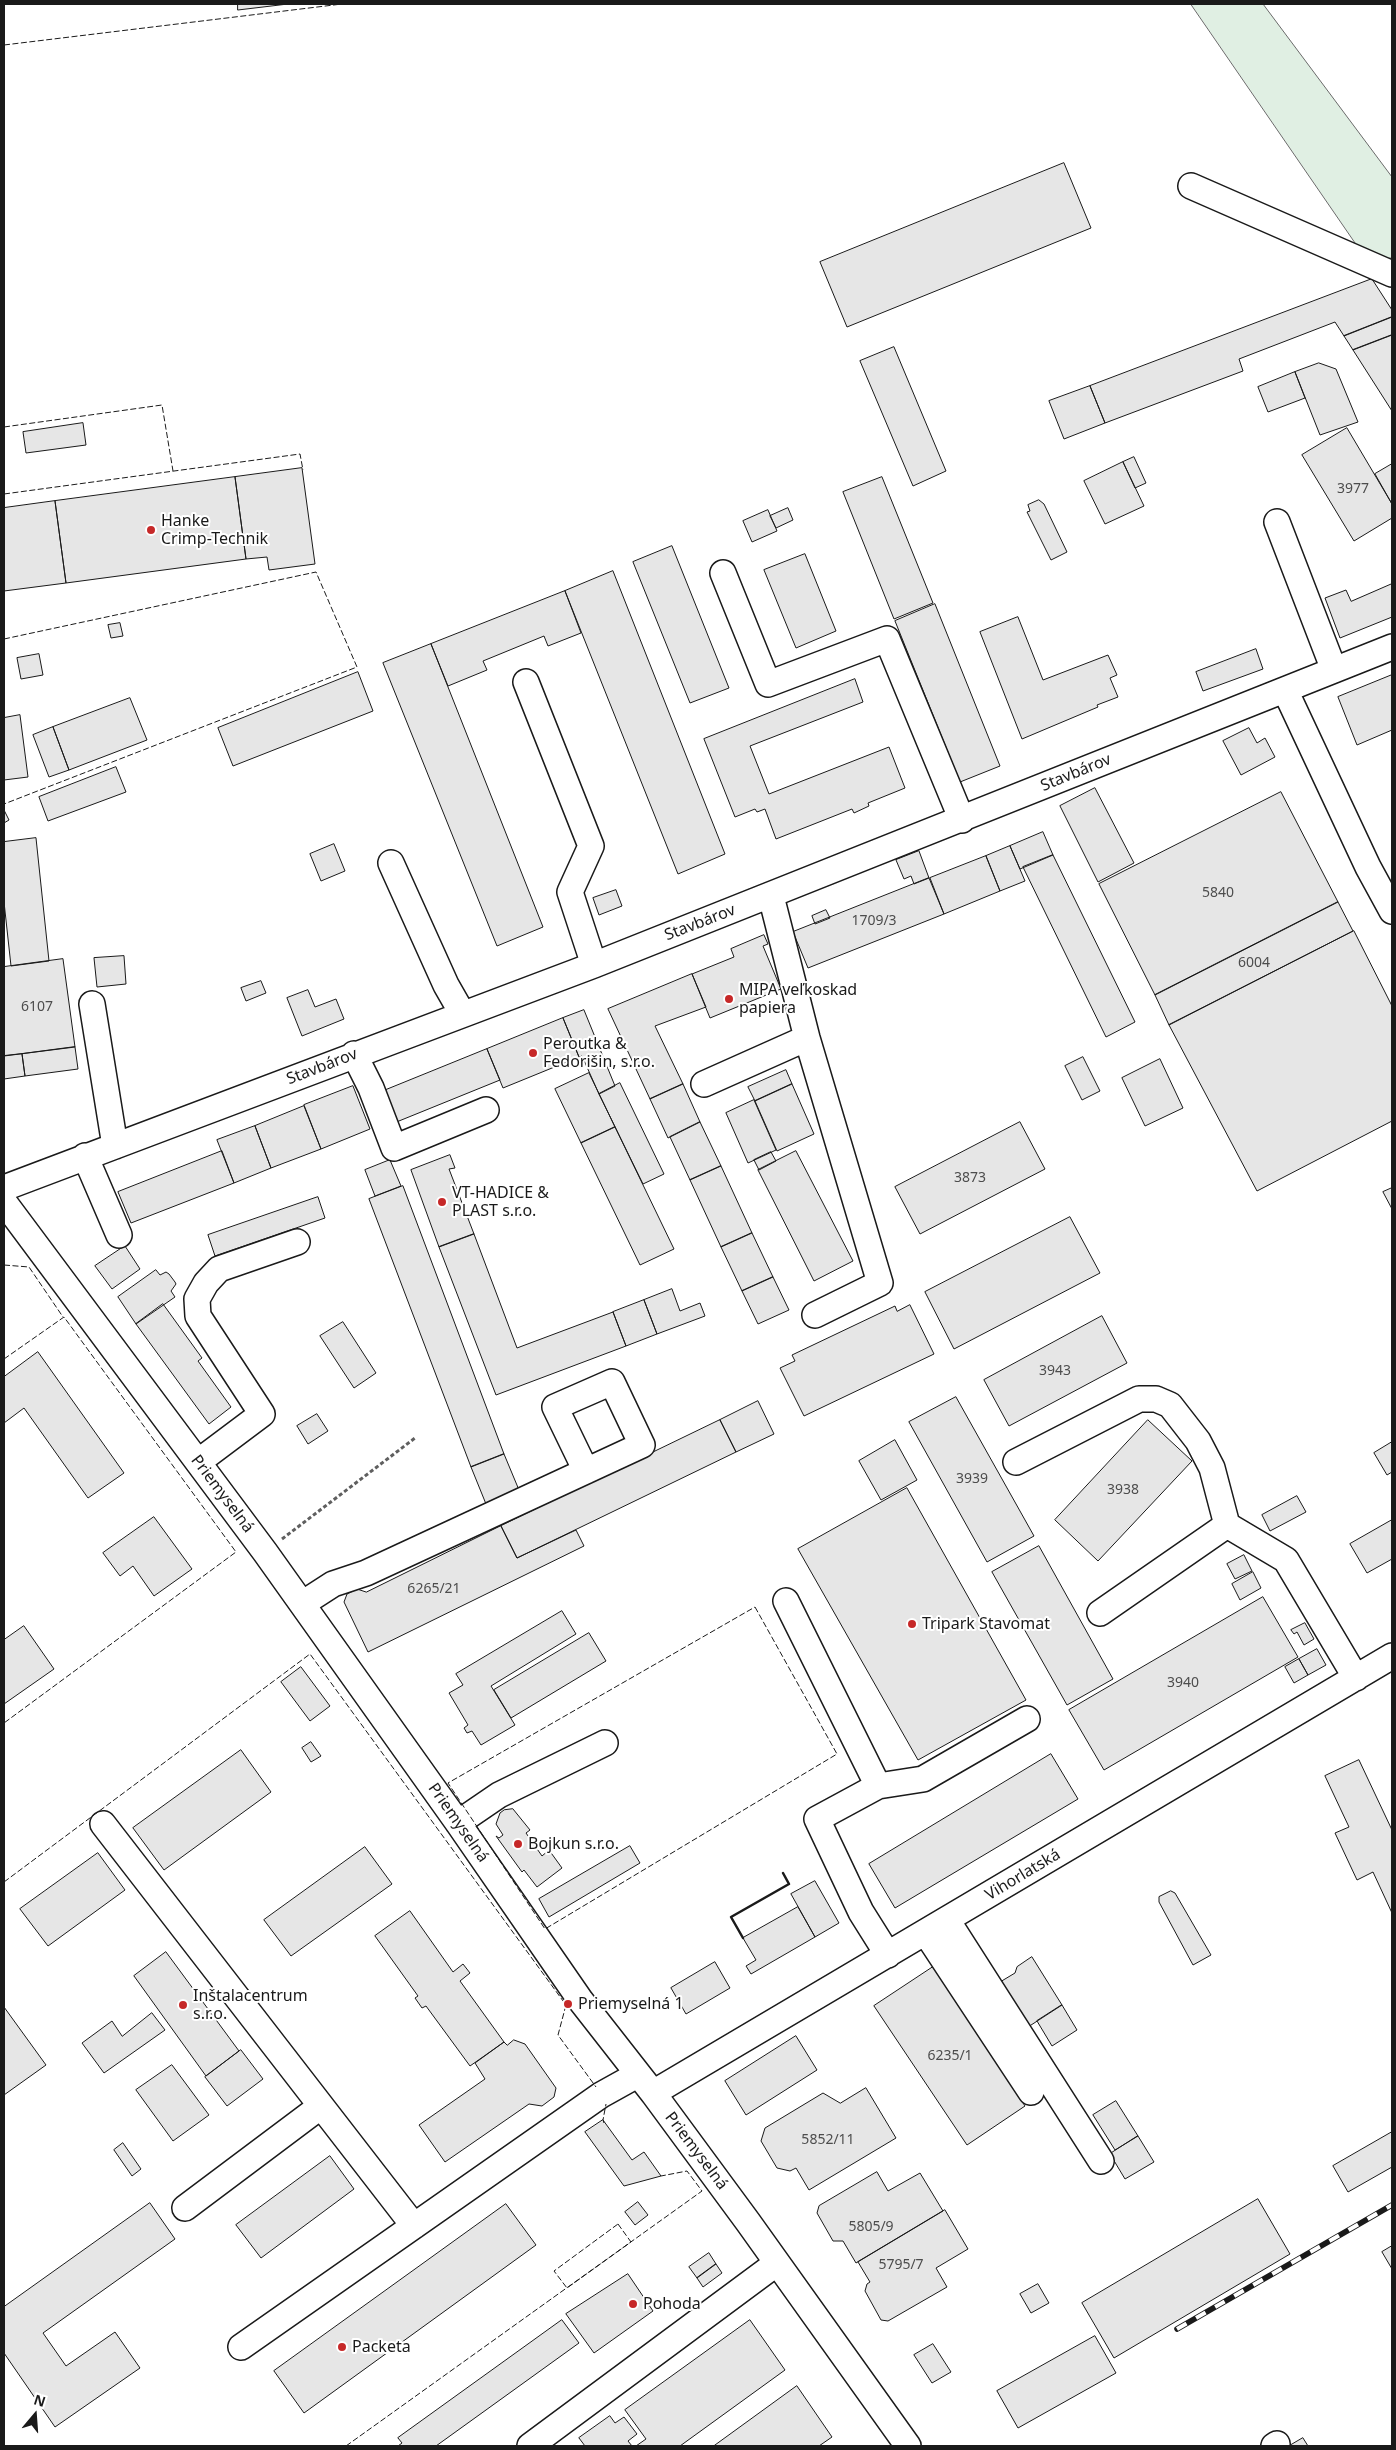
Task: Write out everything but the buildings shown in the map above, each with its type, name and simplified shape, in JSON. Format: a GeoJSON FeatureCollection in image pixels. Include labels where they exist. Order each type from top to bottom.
{"type":"FeatureCollection","features":[{"type":"Feature","properties":{"kind":"street"},"geometry":{"type":"LineString","coordinates":[[1191,186],[1392,274]]}},
{"type":"Feature","properties":{"kind":"street"},"geometry":{"type":"LineString","coordinates":[[1277,522],[1334,670]]}},
{"type":"Feature","properties":{"kind":"street"},"geometry":{"type":"LineString","coordinates":[[724,573],[768,684],[886,639],[962,820]]}},
{"type":"Feature","properties":{"kind":"street","name":"Stavbárov"},"geometry":{"type":"LineString","coordinates":[[4,1188],[462,1013],[594,965],[962,820],[1392,647]]}},
{"type":"Feature","properties":{"kind":"street"},"geometry":{"type":"LineString","coordinates":[[526,682],[590,846],[570,892],[594,965]]}},
{"type":"Feature","properties":{"kind":"street"},"geometry":{"type":"LineString","coordinates":[[1285,690],[1368,867],[1392,911]]}},
{"type":"Feature","properties":{"kind":"street"},"geometry":{"type":"LineString","coordinates":[[391,863],[446,985],[462,1013]]}},
{"type":"Feature","properties":{"kind":"street"},"geometry":{"type":"LineString","coordinates":[[771,896],[806,1038],[880,1283],[815,1315]]}},
{"type":"Feature","properties":{"kind":"street"},"geometry":{"type":"LineString","coordinates":[[92,1004],[115,1146]]}},
{"type":"Feature","properties":{"kind":"street"},"geometry":{"type":"LineString","coordinates":[[704,1084],[806,1038]]}},
{"type":"Feature","properties":{"kind":"street"},"geometry":{"type":"LineString","coordinates":[[354,1054],[371,1088],[394,1148],[486,1110]]}},
{"type":"Feature","properties":{"kind":"street"},"geometry":{"type":"LineString","coordinates":[[85,1156],[119,1235]]}},
{"type":"Feature","properties":{"kind":"street","name":"Priemyselná"},"geometry":{"type":"LineString","coordinates":[[4,1202],[265,1552],[458,1822],[581,2001],[637,2075],[653,2093],[908,2446]]}},
{"type":"Feature","properties":{"kind":"street"},"geometry":{"type":"LineString","coordinates":[[198,1462],[262,1414],[198,1316],[197,1299],[206,1283],[219,1269],[297,1242]]}},
{"type":"Feature","properties":{"kind":"street"},"geometry":{"type":"LineString","coordinates":[[1016,1462],[1139,1399],[1156,1400],[1170,1405],[1198,1441],[1212,1468],[1227,1525],[1286,1560],[1356,1678]]}},
{"type":"Feature","properties":{"kind":"street"},"geometry":{"type":"LineString","coordinates":[[302,1604],[333,1584],[366,1574],[586,1471]]}},
{"type":"Feature","properties":{"kind":"street"},"geometry":{"type":"LineString","coordinates":[[1100,1613],[1227,1525]]}},
{"type":"Feature","properties":{"kind":"street"},"geometry":{"type":"LineString","coordinates":[[786,1601],[878,1786]]}},
{"type":"Feature","properties":{"kind":"street","name":"Vihorlatská"},"geometry":{"type":"LineString","coordinates":[[653,2093],[1392,1656]]}},
{"type":"Feature","properties":{"kind":"street"},"geometry":{"type":"LineString","coordinates":[[888,1955],[861,1912],[817,1819],[878,1786],[923,1778],[1027,1718]]}},
{"type":"Feature","properties":{"kind":"street"},"geometry":{"type":"LineString","coordinates":[[458,1822],[499,1795],[605,1743]]}},
{"type":"Feature","properties":{"kind":"street"},"geometry":{"type":"LineString","coordinates":[[103,1824],[414,2226]]}},
{"type":"Feature","properties":{"kind":"street"},"geometry":{"type":"LineString","coordinates":[[936,1926],[1031,2092]]}},
{"type":"Feature","properties":{"kind":"street"},"geometry":{"type":"LineString","coordinates":[[936,1926],[1102,2161]]}},
{"type":"Feature","properties":{"kind":"street"},"geometry":{"type":"LineString","coordinates":[[240,2347],[601,2095],[637,2075]]}},
{"type":"Feature","properties":{"kind":"street"},"geometry":{"type":"LineString","coordinates":[[184,2208],[321,2106]]}},
{"type":"Feature","properties":{"kind":"street"},"geometry":{"type":"LineString","coordinates":[[530,2446],[777,2263]]}},
{"type":"Feature","properties":{"kind":"path"},"geometry":{"type":"LineString","coordinates":[[265,1552],[415,1438]]}},
{"type":"Feature","properties":{"kind":"green space"},"geometry":{"type":"Polygon","coordinates":[[[1191,4],[1263,4],[1392,177],[1392,258],[1379,259],[1358,247],[1191,4]]]}},
{"type":"Feature","properties":{"kind":"railway"},"geometry":{"type":"LineString","coordinates":[[1177,2329],[1392,2205]]}},
{"type":"Feature","properties":{"kind":"fence"},"geometry":{"type":"LineString","coordinates":[[4,45],[342,4]]}},
{"type":"Feature","properties":{"kind":"fence"},"geometry":{"type":"LineString","coordinates":[[4,427],[162,405],[173,471]]}},
{"type":"Feature","properties":{"kind":"fence"},"geometry":{"type":"LineString","coordinates":[[4,494],[300,454],[303,470]]}},
{"type":"Feature","properties":{"kind":"fence"},"geometry":{"type":"LineString","coordinates":[[4,639],[316,572],[357,667],[4,804]]}},
{"type":"Feature","properties":{"kind":"fence"},"geometry":{"type":"LineString","coordinates":[[4,1265],[29,1267],[63,1317]]}},
{"type":"Feature","properties":{"kind":"fence"},"geometry":{"type":"LineString","coordinates":[[4,1359],[64,1317],[236,1552],[4,1723]]}},
{"type":"Feature","properties":{"kind":"fence"},"geometry":{"type":"LineString","coordinates":[[755,1607],[837,1754],[545,1929],[448,1783],[755,1607]]}},
{"type":"Feature","properties":{"kind":"fence"},"geometry":{"type":"LineString","coordinates":[[4,1882],[310,1654],[566,2005],[558,2035],[596,2087]]}},
{"type":"Feature","properties":{"kind":"fence"},"geometry":{"type":"LineString","coordinates":[[604,2123],[606,2104]]}},
{"type":"Feature","properties":{"kind":"fence"},"geometry":{"type":"LineString","coordinates":[[346,2446],[702,2191],[687,2171],[661,2176],[659,2174]]}},
{"type":"Feature","properties":{"kind":"fence"},"geometry":{"type":"LineString","coordinates":[[618,2224],[631,2242],[567,2288],[554,2271],[618,2224]]}},
{"type":"Feature","properties":{"kind":"wall"},"geometry":{"type":"LineString","coordinates":[[743,1938],[731,1917],[789,1884],[783,1873]]}},
{"type":"Feature","properties":{"kind":"place","name":"Hanke Crimp-Technik"},"geometry":{"type":"Point","coordinates":[151,530]}},
{"type":"Feature","properties":{"kind":"place","name":"MIPA veľkoskad papiera"},"geometry":{"type":"Point","coordinates":[729,999]}},
{"type":"Feature","properties":{"kind":"place","name":"Peroutka & Fedorišin, s.r.o."},"geometry":{"type":"Point","coordinates":[533,1053]}},
{"type":"Feature","properties":{"kind":"place","name":"VT-HADICE & PLAST s.r.o."},"geometry":{"type":"Point","coordinates":[442,1202]}},
{"type":"Feature","properties":{"kind":"place","name":"Tripark Stavomat"},"geometry":{"type":"Point","coordinates":[912,1624]}},
{"type":"Feature","properties":{"kind":"place","name":"Bojkun s.r.o."},"geometry":{"type":"Point","coordinates":[518,1844]}},
{"type":"Feature","properties":{"kind":"place","name":"Priemyselná 1"},"geometry":{"type":"Point","coordinates":[568,2004]}},
{"type":"Feature","properties":{"kind":"place","name":"Inštalacentrum s.r.o."},"geometry":{"type":"Point","coordinates":[183,2005]}},
{"type":"Feature","properties":{"kind":"place","name":"Pohoda"},"geometry":{"type":"Point","coordinates":[633,2304]}},
{"type":"Feature","properties":{"kind":"place","name":"Packeta"},"geometry":{"type":"Point","coordinates":[342,2347]}}]}
